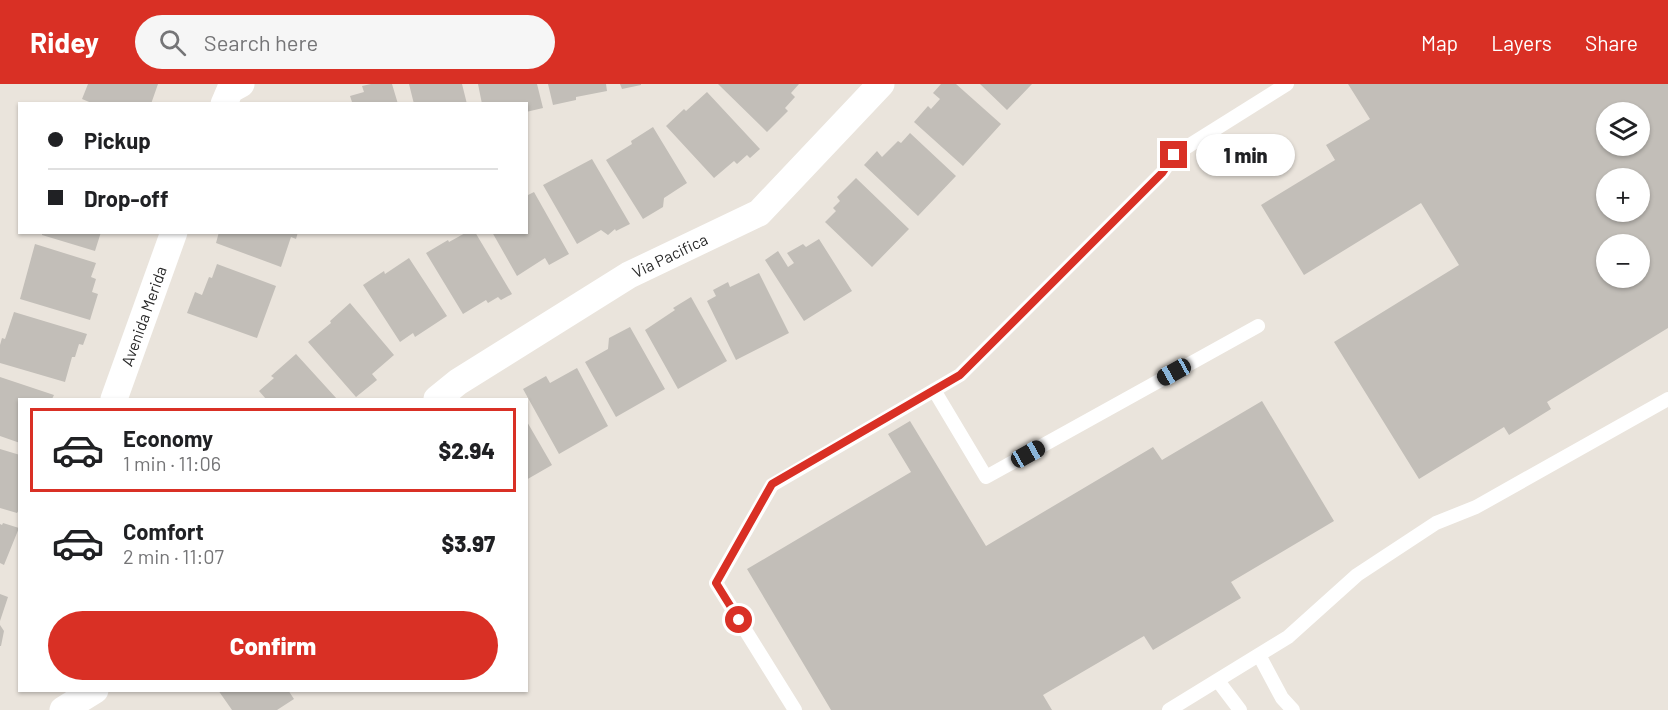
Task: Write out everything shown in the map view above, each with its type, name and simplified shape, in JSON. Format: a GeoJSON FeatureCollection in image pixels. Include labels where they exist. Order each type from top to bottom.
{"type":"FeatureCollection","features":[{"type":"Feature","properties":{"kind":"street"},"geometry":{"type":"LineString","coordinates":[[225,102],[230,90],[241,84]]}},
{"type":"Feature","properties":{"kind":"street","name":"Via Pacifica"},"geometry":{"type":"LineString","coordinates":[[438,398],[458,382],[629,275],[759,213],[881,84]]}},
{"type":"Feature","properties":{"kind":"street","name":"Avenida Merida"},"geometry":{"type":"LineString","coordinates":[[114,398],[173,234]]}},
{"type":"Feature","properties":{"kind":"street"},"geometry":{"type":"LineString","coordinates":[[63,710],[92,692]]}},
{"type":"Feature","properties":{"kind":"lane"},"geometry":{"type":"LineString","coordinates":[[795,710],[716,583],[772,484],[960,375],[1162,173],[1174,155],[1287,84]]}},
{"type":"Feature","properties":{"kind":"lane"},"geometry":{"type":"LineString","coordinates":[[934,390],[986,477],[1258,326]]}},
{"type":"Feature","properties":{"kind":"lane"},"geometry":{"type":"LineString","coordinates":[[1169,710],[1288,637],[1357,575],[1436,523],[1476,507],[1668,399]]}},
{"type":"Feature","properties":{"kind":"lane"},"geometry":{"type":"LineString","coordinates":[[1259,655],[1282,698],[1293,710]]}},
{"type":"Feature","properties":{"kind":"lane"},"geometry":{"type":"LineString","coordinates":[[1218,681],[1239,710]]}},
{"type":"Feature","properties":{"kind":"building"},"geometry":{"type":"Polygon","coordinates":[[[88,84],[158,84],[152,102],[89,102],[82,99],[88,84]]]}},
{"type":"Feature","properties":{"kind":"building"},"geometry":{"type":"Polygon","coordinates":[[[392,84],[397,102],[352,102],[350,96],[364,92],[362,86],[392,84]]]}},
{"type":"Feature","properties":{"kind":"building"},"geometry":{"type":"Polygon","coordinates":[[[409,84],[462,84],[466,102],[414,102],[409,84]]]}},
{"type":"Feature","properties":{"kind":"building"},"geometry":{"type":"Polygon","coordinates":[[[478,84],[537,84],[543,108],[528,112],[528,102],[482,102],[478,84]]]}},
{"type":"Feature","properties":{"kind":"building"},"geometry":{"type":"Polygon","coordinates":[[[548,84],[606,84],[607,91],[576,97],[576,100],[553,105],[548,84]]]}},
{"type":"Feature","properties":{"kind":"building"},"geometry":{"type":"Polygon","coordinates":[[[620,84],[641,84],[641,85],[622,89],[620,84]]]}},
{"type":"Feature","properties":{"kind":"building"},"geometry":{"type":"Polygon","coordinates":[[[718,84],[799,84],[791,93],[795,97],[785,108],[788,111],[767,132],[718,84]]]}},
{"type":"Feature","properties":{"kind":"building"},"geometry":{"type":"Polygon","coordinates":[[[941,84],[956,84],[1001,124],[963,166],[914,122],[928,106],[931,109],[940,99],[933,93],[941,84]]]}},
{"type":"Feature","properties":{"kind":"building"},"geometry":{"type":"Polygon","coordinates":[[[980,84],[1032,84],[1007,110],[980,84]]]}},
{"type":"Feature","properties":{"kind":"building"},"geometry":{"type":"Polygon","coordinates":[[[1348,84],[1668,84],[1668,328],[1547,402],[1551,409],[1509,435],[1504,427],[1419,479],[1334,342],[1459,265],[1421,203],[1304,275],[1261,205],[1335,160],[1326,145],[1370,119],[1348,84]]]}},
{"type":"Feature","properties":{"kind":"building"},"geometry":{"type":"Polygon","coordinates":[[[707,92],[760,149],[750,158],[747,155],[737,164],[734,161],[714,178],[666,126],[707,92]]]}},
{"type":"Feature","properties":{"kind":"building"},"geometry":{"type":"Polygon","coordinates":[[[653,127],[687,183],[664,198],[663,207],[643,219],[606,160],[632,144],[631,141],[653,127]]]}},
{"type":"Feature","properties":{"kind":"building"},"geometry":{"type":"Polygon","coordinates":[[[910,133],[956,176],[918,216],[864,165],[877,151],[882,157],[910,133]]]}},
{"type":"Feature","properties":{"kind":"building"},"geometry":{"type":"Polygon","coordinates":[[[592,159],[630,224],[616,231],[615,229],[608,235],[601,230],[577,244],[543,185],[592,159]]]}},
{"type":"Feature","properties":{"kind":"building"},"geometry":{"type":"Polygon","coordinates":[[[856,178],[909,229],[872,267],[825,222],[836,211],[833,208],[840,201],[837,197],[856,178]]]}},
{"type":"Feature","properties":{"kind":"building"},"geometry":{"type":"Polygon","coordinates":[[[534,192],[569,254],[549,265],[545,258],[517,276],[493,234],[528,234],[528,195],[534,192]]]}},
{"type":"Feature","properties":{"kind":"building"},"geometry":{"type":"Polygon","coordinates":[[[42,234],[100,234],[95,251],[42,234]]]}},
{"type":"Feature","properties":{"kind":"building"},"geometry":{"type":"Polygon","coordinates":[[[218,234],[297,234],[296,239],[291,237],[281,267],[216,243],[218,234]]]}},
{"type":"Feature","properties":{"kind":"building"},"geometry":{"type":"Polygon","coordinates":[[[463,234],[476,234],[512,294],[501,300],[498,297],[488,303],[486,300],[463,314],[426,253],[448,240],[449,242],[463,234]]]}},
{"type":"Feature","properties":{"kind":"building"},"geometry":{"type":"Polygon","coordinates":[[[819,239],[852,291],[804,321],[765,260],[778,251],[788,267],[794,263],[787,253],[803,244],[806,247],[819,239]]]}},
{"type":"Feature","properties":{"kind":"building"},"geometry":{"type":"Polygon","coordinates":[[[35,244],[96,263],[91,277],[96,279],[92,292],[98,294],[90,320],[20,299],[35,244]]]}},
{"type":"Feature","properties":{"kind":"building"},"geometry":{"type":"Polygon","coordinates":[[[409,258],[447,316],[415,337],[413,333],[400,342],[363,285],[409,258]]]}},
{"type":"Feature","properties":{"kind":"building"},"geometry":{"type":"Polygon","coordinates":[[[217,264],[276,286],[257,338],[187,313],[195,292],[202,295],[217,264]]]}},
{"type":"Feature","properties":{"kind":"building"},"geometry":{"type":"Polygon","coordinates":[[[759,273],[789,333],[736,360],[707,301],[716,296],[713,290],[728,282],[730,287],[759,273]]]}},
{"type":"Feature","properties":{"kind":"building"},"geometry":{"type":"Polygon","coordinates":[[[691,297],[727,361],[678,389],[645,330],[691,297]]]}},
{"type":"Feature","properties":{"kind":"building"},"geometry":{"type":"Polygon","coordinates":[[[350,303],[394,355],[372,374],[377,380],[356,397],[308,342],[350,303]]]}},
{"type":"Feature","properties":{"kind":"building"},"geometry":{"type":"Polygon","coordinates":[[[14,312],[87,334],[83,345],[79,344],[75,357],[72,357],[65,382],[0,363],[0,345],[2,338],[5,339],[14,312]]]}},
{"type":"Feature","properties":{"kind":"building"},"geometry":{"type":"Polygon","coordinates":[[[630,327],[665,389],[616,417],[585,362],[608,349],[609,338],[630,327]]]}},
{"type":"Feature","properties":{"kind":"building"},"geometry":{"type":"Polygon","coordinates":[[[296,354],[336,398],[265,398],[259,391],[274,378],[271,376],[296,354]]]}},
{"type":"Feature","properties":{"kind":"building"},"geometry":{"type":"Polygon","coordinates":[[[577,368],[608,426],[559,454],[523,389],[546,376],[550,383],[577,368]]]}},
{"type":"Feature","properties":{"kind":"building"},"geometry":{"type":"Polygon","coordinates":[[[0,377],[54,395],[52,398],[18,398],[18,442],[0,436],[0,377]]]}},
{"type":"Feature","properties":{"kind":"building"},"geometry":{"type":"Polygon","coordinates":[[[1262,401],[1334,521],[1231,582],[1241,598],[1153,650],[1144,636],[1043,695],[1052,710],[831,710],[747,569],[911,472],[888,434],[910,421],[986,546],[1153,447],[1162,460],[1262,401]]]}},
{"type":"Feature","properties":{"kind":"building"},"geometry":{"type":"Polygon","coordinates":[[[528,423],[552,465],[528,479],[528,423]]]}},
{"type":"Feature","properties":{"kind":"building"},"geometry":{"type":"Polygon","coordinates":[[[0,449],[18,454],[18,511],[17,513],[0,508],[0,449]]]}},
{"type":"Feature","properties":{"kind":"building"},"geometry":{"type":"Polygon","coordinates":[[[3,523],[18,528],[4,565],[0,563],[0,524],[3,523]]]}},
{"type":"Feature","properties":{"kind":"building"},"geometry":{"type":"Polygon","coordinates":[[[0,594],[8,597],[0,621],[0,594]]]}},
{"type":"Feature","properties":{"kind":"building"},"geometry":{"type":"Polygon","coordinates":[[[0,625],[4,631],[1,646],[0,646],[0,625]]]}},
{"type":"Feature","properties":{"kind":"building"},"geometry":{"type":"Polygon","coordinates":[[[219,692],[289,692],[294,699],[277,710],[232,710],[219,692]]]}},
{"type":"Feature","properties":{"kind":"route"},"geometry":{"type":"LineString","coordinates":[[739,620],[716,583],[772,484],[960,375],[1162,173],[1174,155]]}}]}
